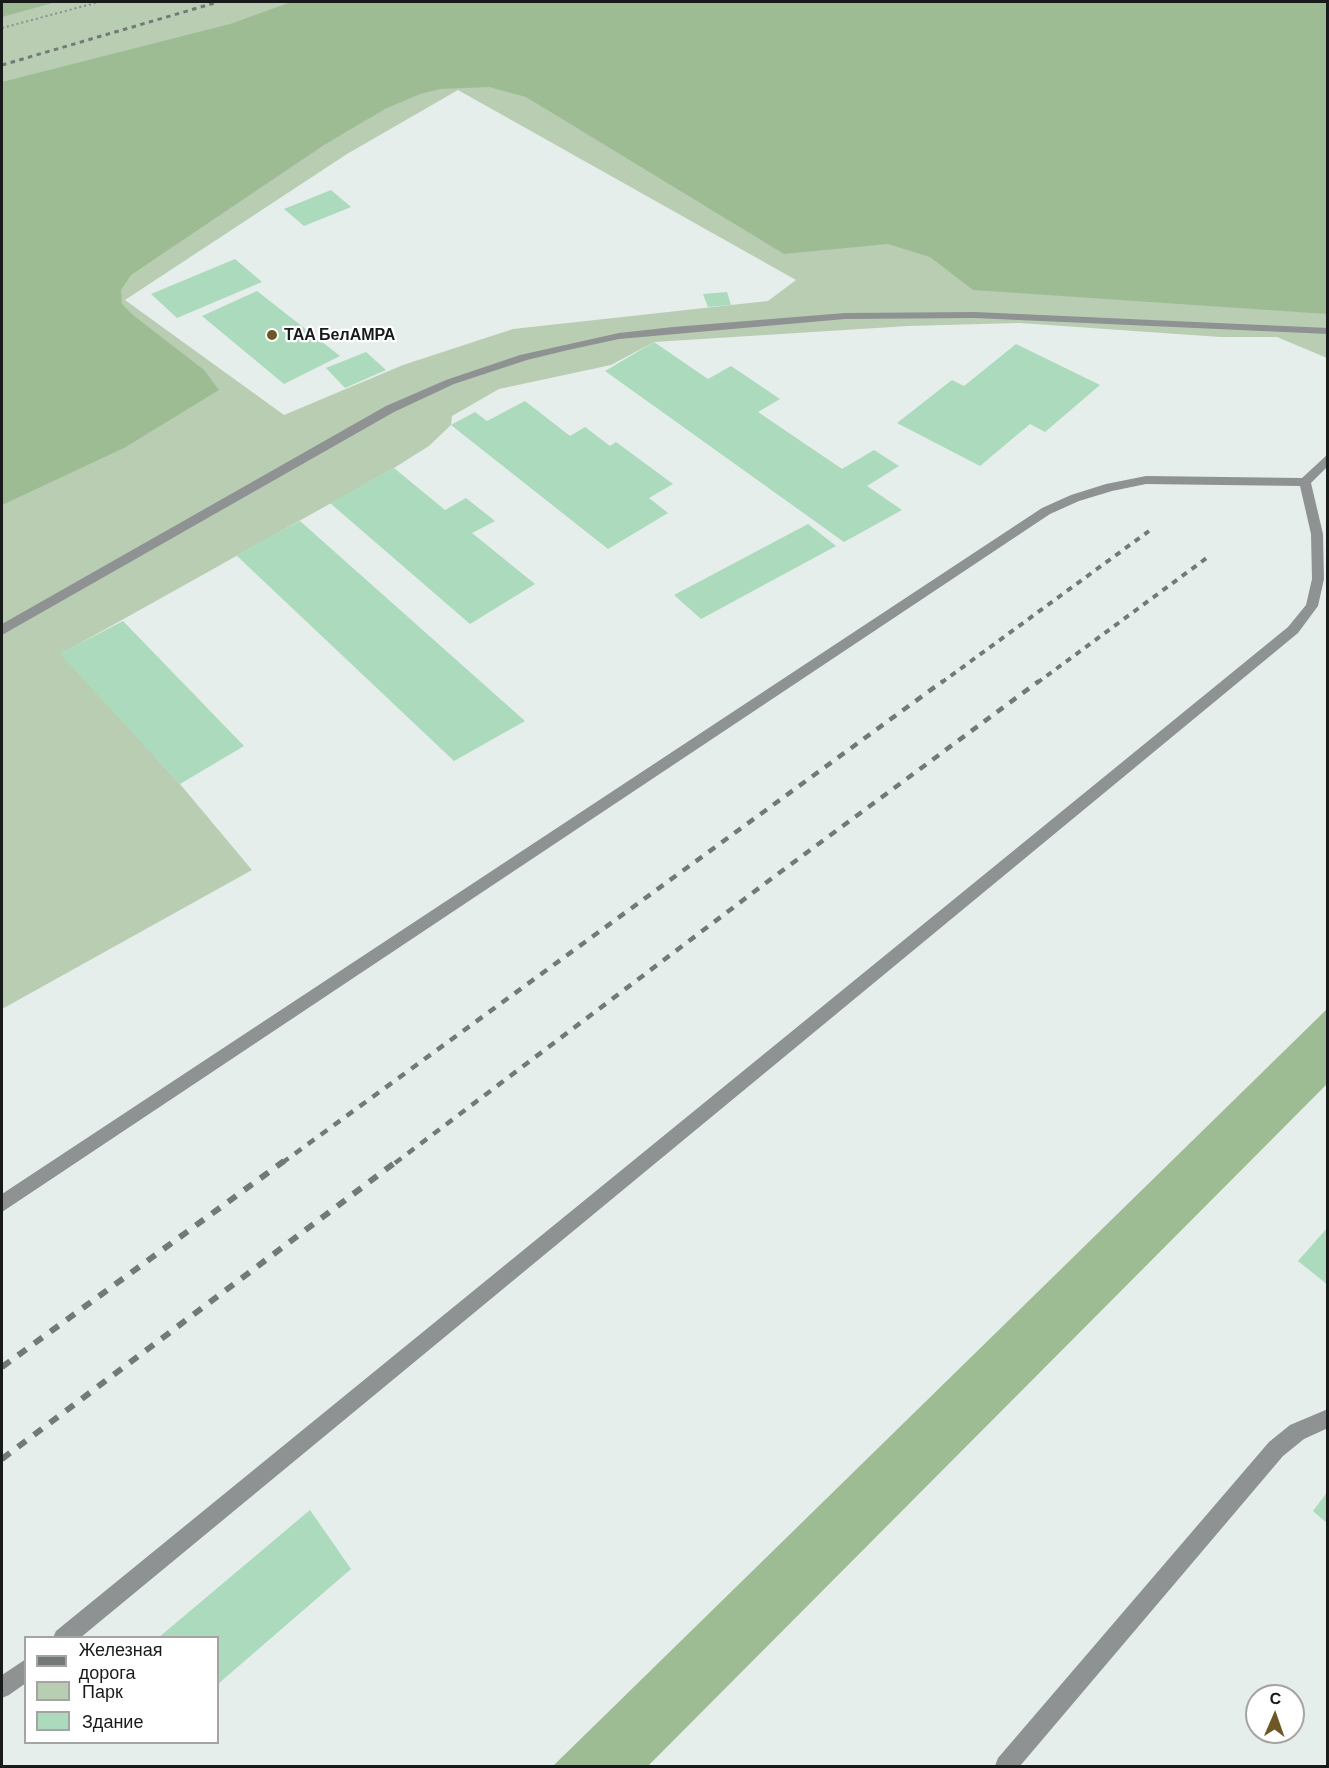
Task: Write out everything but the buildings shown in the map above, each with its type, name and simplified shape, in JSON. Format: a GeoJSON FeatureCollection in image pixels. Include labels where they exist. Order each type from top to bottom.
{"type":"FeatureCollection","features":[{"type":"Feature","properties":{"kind":"lane"},"geometry":{"type":"LineString","coordinates":[[2,630],[390,409],[450,382],[524,357],[568,347],[620,336],[673,330],[866,316],[975,315],[1328,331]]}},
{"type":"Feature","properties":{"kind":"lane"},"geometry":{"type":"LineString","coordinates":[[2,1204],[1046,511],[1075,498],[1110,487],[1146,480],[1305,482],[1328,458]]}},
{"type":"Feature","properties":{"kind":"lane"},"geometry":{"type":"LineString","coordinates":[[65,1636],[1293,630],[1311,606],[1318,579],[1317,534],[1305,482]]}},
{"type":"Feature","properties":{"kind":"lane"},"geometry":{"type":"LineString","coordinates":[[1006,1767],[1276,1449],[1297,1432],[1328,1418]]}},
{"type":"Feature","properties":{"kind":"lane"},"geometry":{"type":"LineString","coordinates":[[2,1688],[24,1671]]}},
{"type":"Feature","properties":{"kind":"path"},"geometry":{"type":"LineString","coordinates":[[2,28],[99,2]]}},
{"type":"Feature","properties":{"kind":"green space"},"geometry":{"type":"Polygon","coordinates":[[[2,2],[1327,2],[1327,358],[1277,337],[1220,337],[1020,323],[908,326],[654,342],[611,365],[499,389],[452,416],[451,425],[429,446],[394,468],[61,654],[180,784],[252,870],[2,1009],[2,2]],[[458,90],[347,154],[125,300],[284,415],[403,365],[513,329],[768,301],[796,280],[458,90]]]}},
{"type":"Feature","properties":{"kind":"green space"},"geometry":{"type":"Polygon","coordinates":[[[2,2],[56,2],[2,17],[2,2]]]}},
{"type":"Feature","properties":{"kind":"green space"},"geometry":{"type":"Polygon","coordinates":[[[291,2],[1327,2],[1327,314],[973,290],[930,257],[888,244],[784,254],[526,97],[489,87],[440,89],[420,94],[385,109],[324,145],[131,275],[121,290],[122,304],[204,370],[219,390],[124,448],[2,505],[2,82],[230,24],[291,2]]]}},
{"type":"Feature","properties":{"kind":"green space"},"geometry":{"type":"Polygon","coordinates":[[[1327,1009],[1327,1084],[648,1766],[553,1766],[1327,1009]]]}},
{"type":"Feature","properties":{"kind":"railway"},"geometry":{"type":"LineString","coordinates":[[2,65],[218,2]]}},
{"type":"Feature","properties":{"kind":"railway"},"geometry":{"type":"LineString","coordinates":[[941,683],[1149,531]]}},
{"type":"Feature","properties":{"kind":"railway"},"geometry":{"type":"LineString","coordinates":[[1037,683],[1208,557]]}},
{"type":"Feature","properties":{"kind":"railway"},"geometry":{"type":"LineString","coordinates":[[282,1163],[943,681]]}},
{"type":"Feature","properties":{"kind":"railway"},"geometry":{"type":"LineString","coordinates":[[395,1163],[767,882],[1039,681]]}},
{"type":"Feature","properties":{"kind":"railway"},"geometry":{"type":"LineString","coordinates":[[2,1367],[284,1161]]}},
{"type":"Feature","properties":{"kind":"railway"},"geometry":{"type":"LineString","coordinates":[[2,1459],[397,1161]]}},
{"type":"Feature","properties":{"kind":"place","name":"ТАА БелАМРА"},"geometry":{"type":"Point","coordinates":[272,335]}}]}
